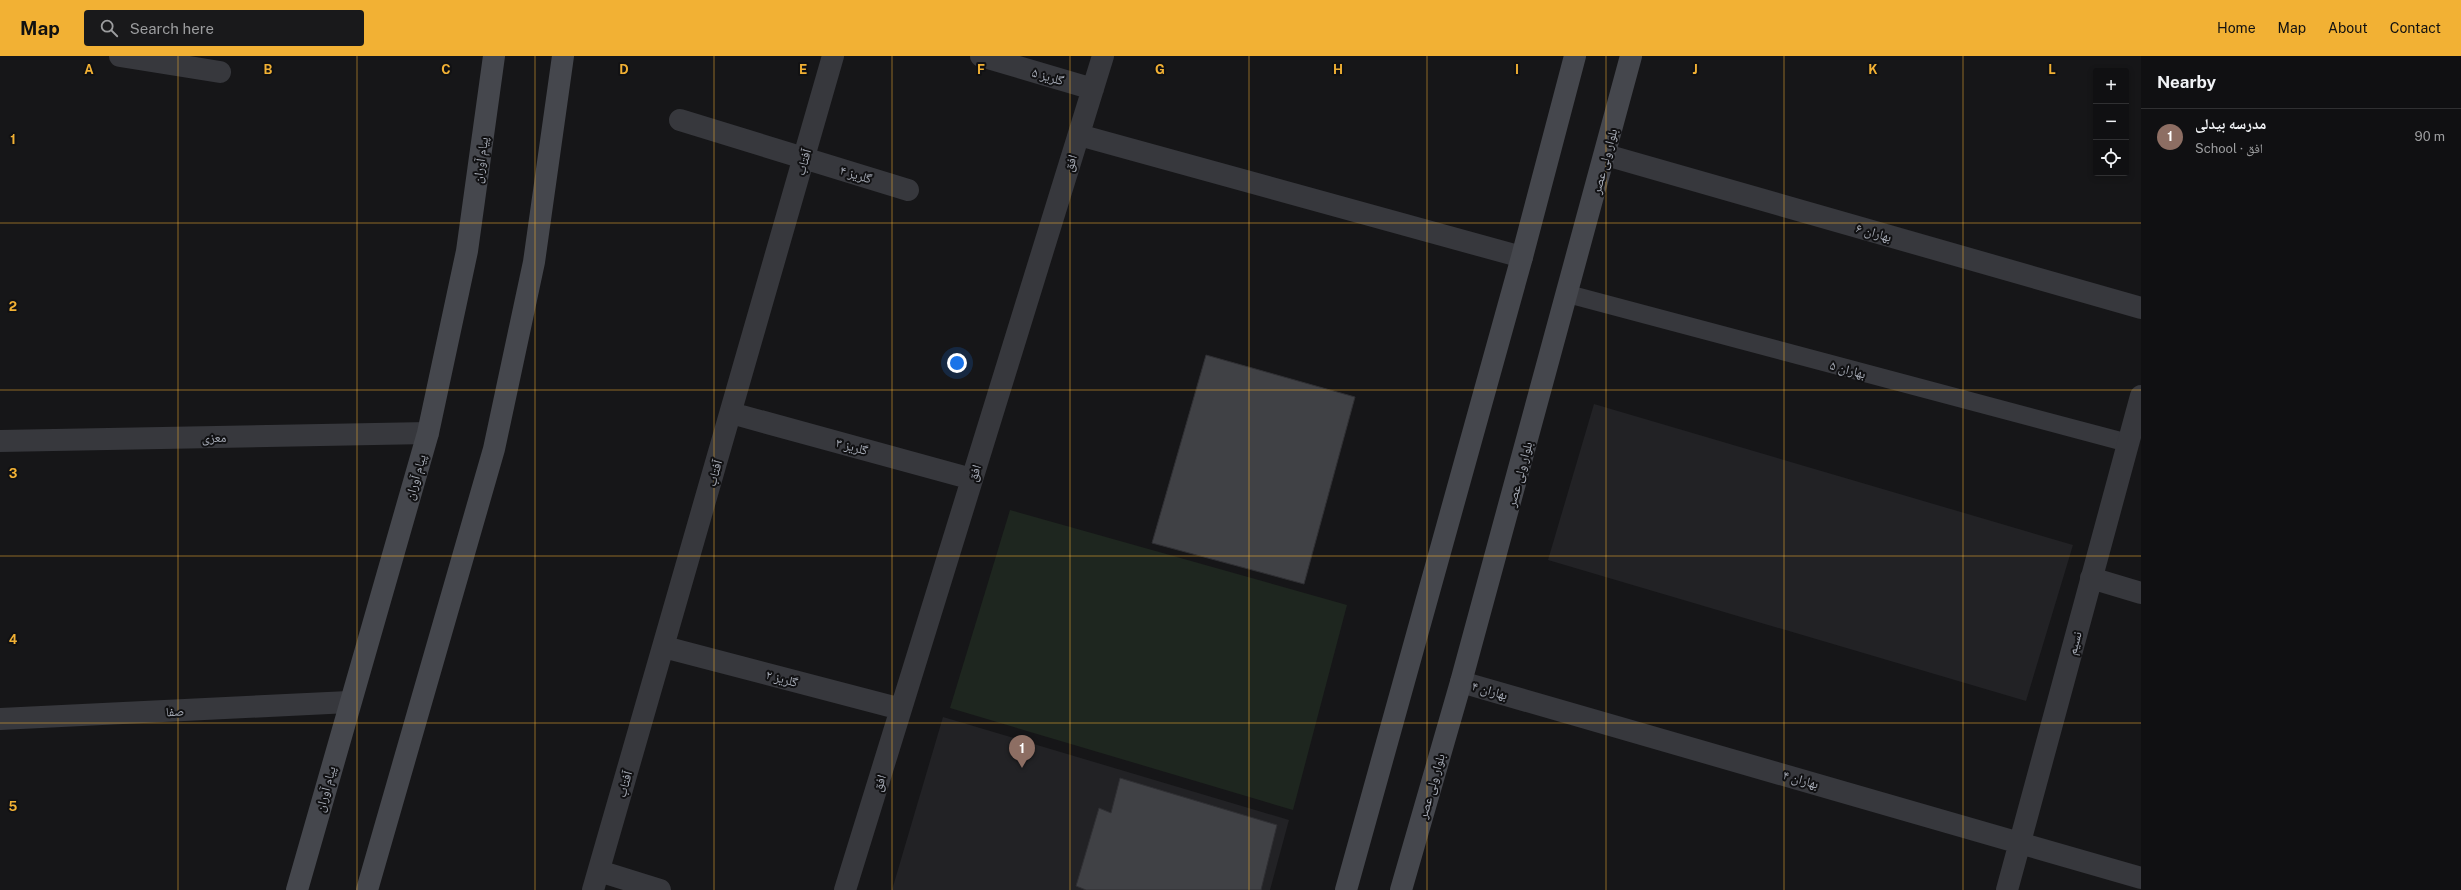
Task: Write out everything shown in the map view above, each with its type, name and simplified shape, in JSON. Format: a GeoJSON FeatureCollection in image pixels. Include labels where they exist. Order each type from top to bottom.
{"type":"FeatureCollection","features":[{"type":"Feature","properties":{"kind":"main road","name":"پیام آوران"},"geometry":{"type":"LineString","coordinates":[[297,890],[349,702],[428,433],[467,251],[494,56]]}},
{"type":"Feature","properties":{"kind":"main road"},"geometry":{"type":"LineString","coordinates":[[367,890],[494,449],[534,262],[563,56]]}},
{"type":"Feature","properties":{"kind":"main road"},"geometry":{"type":"LineString","coordinates":[[1346,890],[1522,257],[1575,56]]}},
{"type":"Feature","properties":{"kind":"main road","name":"بلوار ولی عصر"},"geometry":{"type":"LineString","coordinates":[[1401,890],[1461,682],[1606,155],[1631,56]]}},
{"type":"Feature","properties":{"kind":"street"},"geometry":{"type":"LineString","coordinates":[[120,56],[220,72]]}},
{"type":"Feature","properties":{"kind":"street","name":"آفتاب"},"geometry":{"type":"LineString","coordinates":[[596,880],[664,647],[832,56]]}},
{"type":"Feature","properties":{"kind":"street","name":"گلریز ۵"},"geometry":{"type":"LineString","coordinates":[[981,56],[1093,89]]}},
{"type":"Feature","properties":{"kind":"street","name":"افق"},"geometry":{"type":"LineString","coordinates":[[845,890],[1103,56]]}},
{"type":"Feature","properties":{"kind":"street","name":"گلریز ۴"},"geometry":{"type":"LineString","coordinates":[[680,120],[908,190]]}},
{"type":"Feature","properties":{"kind":"street"},"geometry":{"type":"LineString","coordinates":[[1079,135],[1522,257]]}},
{"type":"Feature","properties":{"kind":"street","name":"بهاران ۶"},"geometry":{"type":"LineString","coordinates":[[1606,155],[2141,308]]}},
{"type":"Feature","properties":{"kind":"street","name":"نسیم"},"geometry":{"type":"LineString","coordinates":[[2007,890],[2141,396]]}},
{"type":"Feature","properties":{"kind":"street","name":"گلریز ۳"},"geometry":{"type":"LineString","coordinates":[[731,413],[972,479]]}},
{"type":"Feature","properties":{"kind":"street","name":"معزی"},"geometry":{"type":"LineString","coordinates":[[0,441],[428,433]]}},
{"type":"Feature","properties":{"kind":"street"},"geometry":{"type":"LineString","coordinates":[[2091,578],[2141,593]]}},
{"type":"Feature","properties":{"kind":"street","name":"گلریز ۲"},"geometry":{"type":"LineString","coordinates":[[664,647],[901,709]]}},
{"type":"Feature","properties":{"kind":"street","name":"بهاران ۴"},"geometry":{"type":"LineString","coordinates":[[1461,682],[2141,878]]}},
{"type":"Feature","properties":{"kind":"street","name":"صفا"},"geometry":{"type":"LineString","coordinates":[[0,719],[349,702]]}},
{"type":"Feature","properties":{"kind":"street"},"geometry":{"type":"LineString","coordinates":[[596,880],[660,890]]}},
{"type":"Feature","properties":{"kind":"lane","name":"بهاران ۵"},"geometry":{"type":"LineString","coordinates":[[1568,294],[2128,443]]}},
{"type":"Feature","properties":{"kind":"shaded area"},"geometry":{"type":"Polygon","coordinates":[[[1594,404],[2073,545],[2026,701],[1548,560],[1594,404]]]}},
{"type":"Feature","properties":{"kind":"shaded area"},"geometry":{"type":"Polygon","coordinates":[[[1010,510],[1347,605],[1293,810],[950,708],[1010,510]]]}},
{"type":"Feature","properties":{"kind":"shaded area"},"geometry":{"type":"Polygon","coordinates":[[[943,717],[1289,820],[1270,890],[892,890],[943,717]]]}},
{"type":"Feature","properties":{"kind":"building"},"geometry":{"type":"Polygon","coordinates":[[[1206,355],[1355,397],[1304,584],[1152,543],[1206,355]]]}},
{"type":"Feature","properties":{"kind":"building"},"geometry":{"type":"Polygon","coordinates":[[[1120,778],[1277,825],[1261,890],[1086,890],[1076,886],[1099,808],[1111,813],[1120,778]]]}},
{"type":"Feature","properties":{"kind":"place","name":"مدرسه بیدلی"},"geometry":{"type":"Point","coordinates":[1022,768]}}]}
